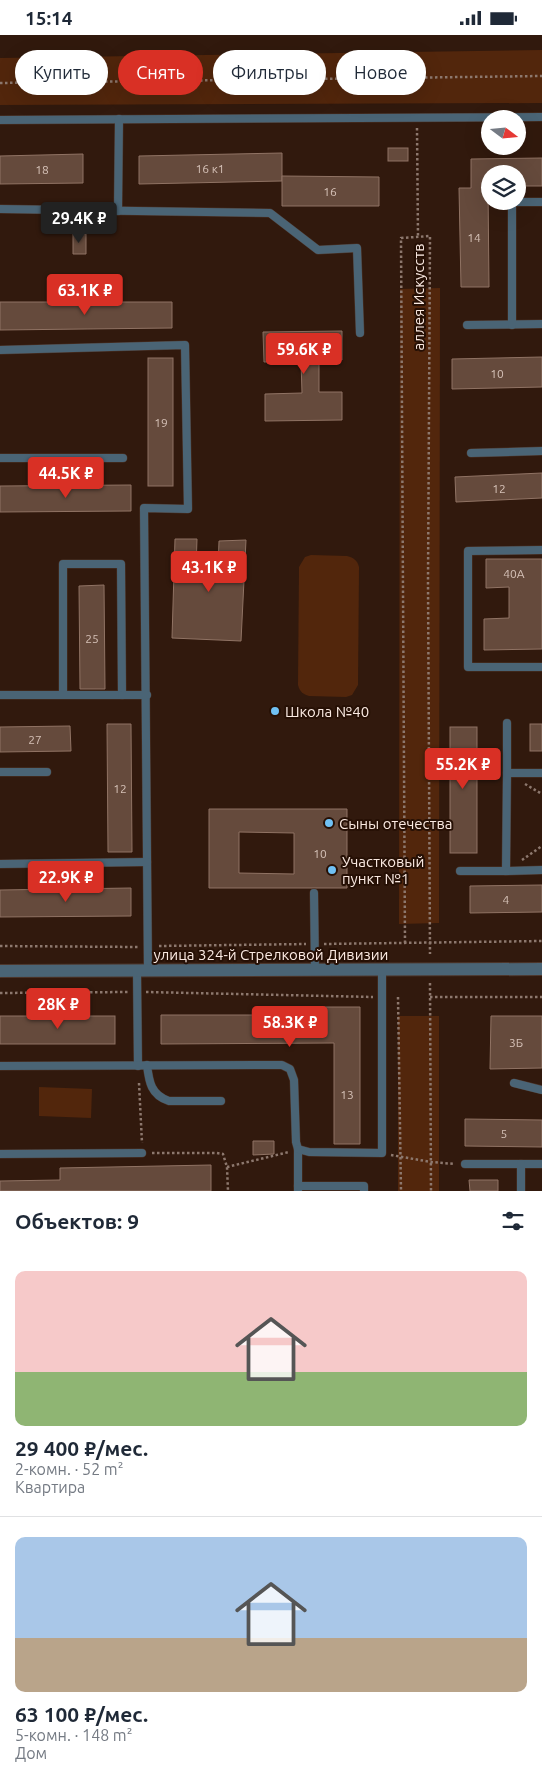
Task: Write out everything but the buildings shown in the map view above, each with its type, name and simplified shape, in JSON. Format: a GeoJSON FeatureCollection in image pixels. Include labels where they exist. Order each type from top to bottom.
{"type":"FeatureCollection","features":[{"type":"Feature","properties":{"kind":"street","name":"улица 324-й Стрелковой Дивизии"},"geometry":{"type":"LineString","coordinates":[[0,971],[542,969]]}},
{"type":"Feature","properties":{"kind":"lane"},"geometry":{"type":"LineString","coordinates":[[0,119],[542,117]]}},
{"type":"Feature","properties":{"kind":"lane"},"geometry":{"type":"LineString","coordinates":[[118,119],[118,211]]}},
{"type":"Feature","properties":{"kind":"lane"},"geometry":{"type":"LineString","coordinates":[[512,325],[512,202],[542,202]]}},
{"type":"Feature","properties":{"kind":"lane"},"geometry":{"type":"LineString","coordinates":[[0,209],[270,213],[318,250],[358,248],[360,333]]}},
{"type":"Feature","properties":{"kind":"lane"},"geometry":{"type":"LineString","coordinates":[[467,325],[542,324]]}},
{"type":"Feature","properties":{"kind":"lane"},"geometry":{"type":"LineString","coordinates":[[0,350],[185,345],[188,509],[144,508],[148,947],[137,992],[138,1066]]}},
{"type":"Feature","properties":{"kind":"lane"},"geometry":{"type":"LineString","coordinates":[[471,453],[542,451]]}},
{"type":"Feature","properties":{"kind":"lane"},"geometry":{"type":"LineString","coordinates":[[0,458],[123,458]]}},
{"type":"Feature","properties":{"kind":"lane"},"geometry":{"type":"LineString","coordinates":[[542,550],[468,551],[468,667],[542,667]]}},
{"type":"Feature","properties":{"kind":"lane"},"geometry":{"type":"LineString","coordinates":[[63,695],[63,564],[121,564],[122,695]]}},
{"type":"Feature","properties":{"kind":"lane"},"geometry":{"type":"LineString","coordinates":[[0,695],[147,695]]}},
{"type":"Feature","properties":{"kind":"lane"},"geometry":{"type":"LineString","coordinates":[[506,871],[507,723]]}},
{"type":"Feature","properties":{"kind":"lane"},"geometry":{"type":"LineString","coordinates":[[0,772],[47,772]]}},
{"type":"Feature","properties":{"kind":"lane"},"geometry":{"type":"LineString","coordinates":[[507,773],[542,773]]}},
{"type":"Feature","properties":{"kind":"lane"},"geometry":{"type":"LineString","coordinates":[[0,864],[147,862]]}},
{"type":"Feature","properties":{"kind":"lane"},"geometry":{"type":"LineString","coordinates":[[460,871],[542,870]]}},
{"type":"Feature","properties":{"kind":"lane"},"geometry":{"type":"LineString","coordinates":[[314,893],[315,970]]}},
{"type":"Feature","properties":{"kind":"lane"},"geometry":{"type":"LineString","coordinates":[[298,1149],[309,1152],[382,1153],[382,969]]}},
{"type":"Feature","properties":{"kind":"lane"},"geometry":{"type":"LineString","coordinates":[[147,1065],[149,1082],[154,1093],[161,1099],[169,1101],[221,1101]]}},
{"type":"Feature","properties":{"kind":"lane"},"geometry":{"type":"LineString","coordinates":[[0,1066],[282,1065],[290,1069],[294,1080],[298,1188],[364,1186],[364,1191]]}},
{"type":"Feature","properties":{"kind":"lane"},"geometry":{"type":"LineString","coordinates":[[514,1083],[542,1089]]}},
{"type":"Feature","properties":{"kind":"lane"},"geometry":{"type":"LineString","coordinates":[[0,1154],[142,1153]]}},
{"type":"Feature","properties":{"kind":"lane"},"geometry":{"type":"LineString","coordinates":[[465,1164],[542,1164]]}},
{"type":"Feature","properties":{"kind":"lane"},"geometry":{"type":"LineString","coordinates":[[521,1164],[521,1191]]}},
{"type":"Feature","properties":{"kind":"path"},"geometry":{"type":"LineString","coordinates":[[0,83],[542,75]]}},
{"type":"Feature","properties":{"kind":"path"},"geometry":{"type":"LineString","coordinates":[[417,117],[418,237]]}},
{"type":"Feature","properties":{"kind":"path","name":"аллея Искусств"},"geometry":{"type":"LineString","coordinates":[[405,943],[401,238],[430,236],[428,581],[430,943]]}},
{"type":"Feature","properties":{"kind":"path"},"geometry":{"type":"LineString","coordinates":[[506,871],[542,846]]}},
{"type":"Feature","properties":{"kind":"path"},"geometry":{"type":"LineString","coordinates":[[0,946],[148,947],[542,941]]}},
{"type":"Feature","properties":{"kind":"path"},"geometry":{"type":"LineString","coordinates":[[430,943],[430,953]]}},
{"type":"Feature","properties":{"kind":"path"},"geometry":{"type":"LineString","coordinates":[[430,978],[431,1191]]}},
{"type":"Feature","properties":{"kind":"path"},"geometry":{"type":"LineString","coordinates":[[0,993],[137,992],[382,997]]}},
{"type":"Feature","properties":{"kind":"path"},"geometry":{"type":"LineString","coordinates":[[398,997],[401,1191]]}},
{"type":"Feature","properties":{"kind":"path"},"geometry":{"type":"LineString","coordinates":[[430,997],[542,997]]}},
{"type":"Feature","properties":{"kind":"path"},"geometry":{"type":"LineString","coordinates":[[138,1066],[142,1153],[222,1154],[228,1167],[228,1191]]}},
{"type":"Feature","properties":{"kind":"path"},"geometry":{"type":"LineString","coordinates":[[228,1167],[298,1149]]}},
{"type":"Feature","properties":{"kind":"path"},"geometry":{"type":"LineString","coordinates":[[382,1153],[430,1162],[465,1164]]}},
{"type":"Feature","properties":{"kind":"shaded area"},"geometry":{"type":"Polygon","coordinates":[[[542,50],[542,103],[0,105],[0,58],[15,58],[15,95],[108,95],[108,56],[118,56],[118,95],[203,95],[203,55],[213,55],[213,95],[326,95],[326,53],[336,53],[336,95],[426,95],[426,52],[542,50]]]}},
{"type":"Feature","properties":{"kind":"shaded area"},"geometry":{"type":"Polygon","coordinates":[[[440,288],[439,923],[399,924],[400,289],[440,288]]]}},
{"type":"Feature","properties":{"kind":"shaded area"},"geometry":{"type":"Polygon","coordinates":[[[311,555],[347,556],[355,560],[359,567],[358,685],[352,695],[346,697],[309,696],[302,692],[298,685],[299,567],[305,557],[311,555]]]}},
{"type":"Feature","properties":{"kind":"shaded area"},"geometry":{"type":"Polygon","coordinates":[[[398,1016],[439,1016],[439,1191],[398,1191],[398,1016]]]}},
{"type":"Feature","properties":{"kind":"shaded area"},"geometry":{"type":"Polygon","coordinates":[[[39,1087],[92,1089],[91,1118],[39,1116],[39,1087]]]}},
{"type":"Feature","properties":{"kind":"place","name":"Школа №40"},"geometry":{"type":"Point","coordinates":[275,711]}},
{"type":"Feature","properties":{"kind":"place","name":"Сыны отечества"},"geometry":{"type":"Point","coordinates":[329,823]}},
{"type":"Feature","properties":{"kind":"place","name":"Участковый пункт №1"},"geometry":{"type":"Point","coordinates":[332,870]}}]}
